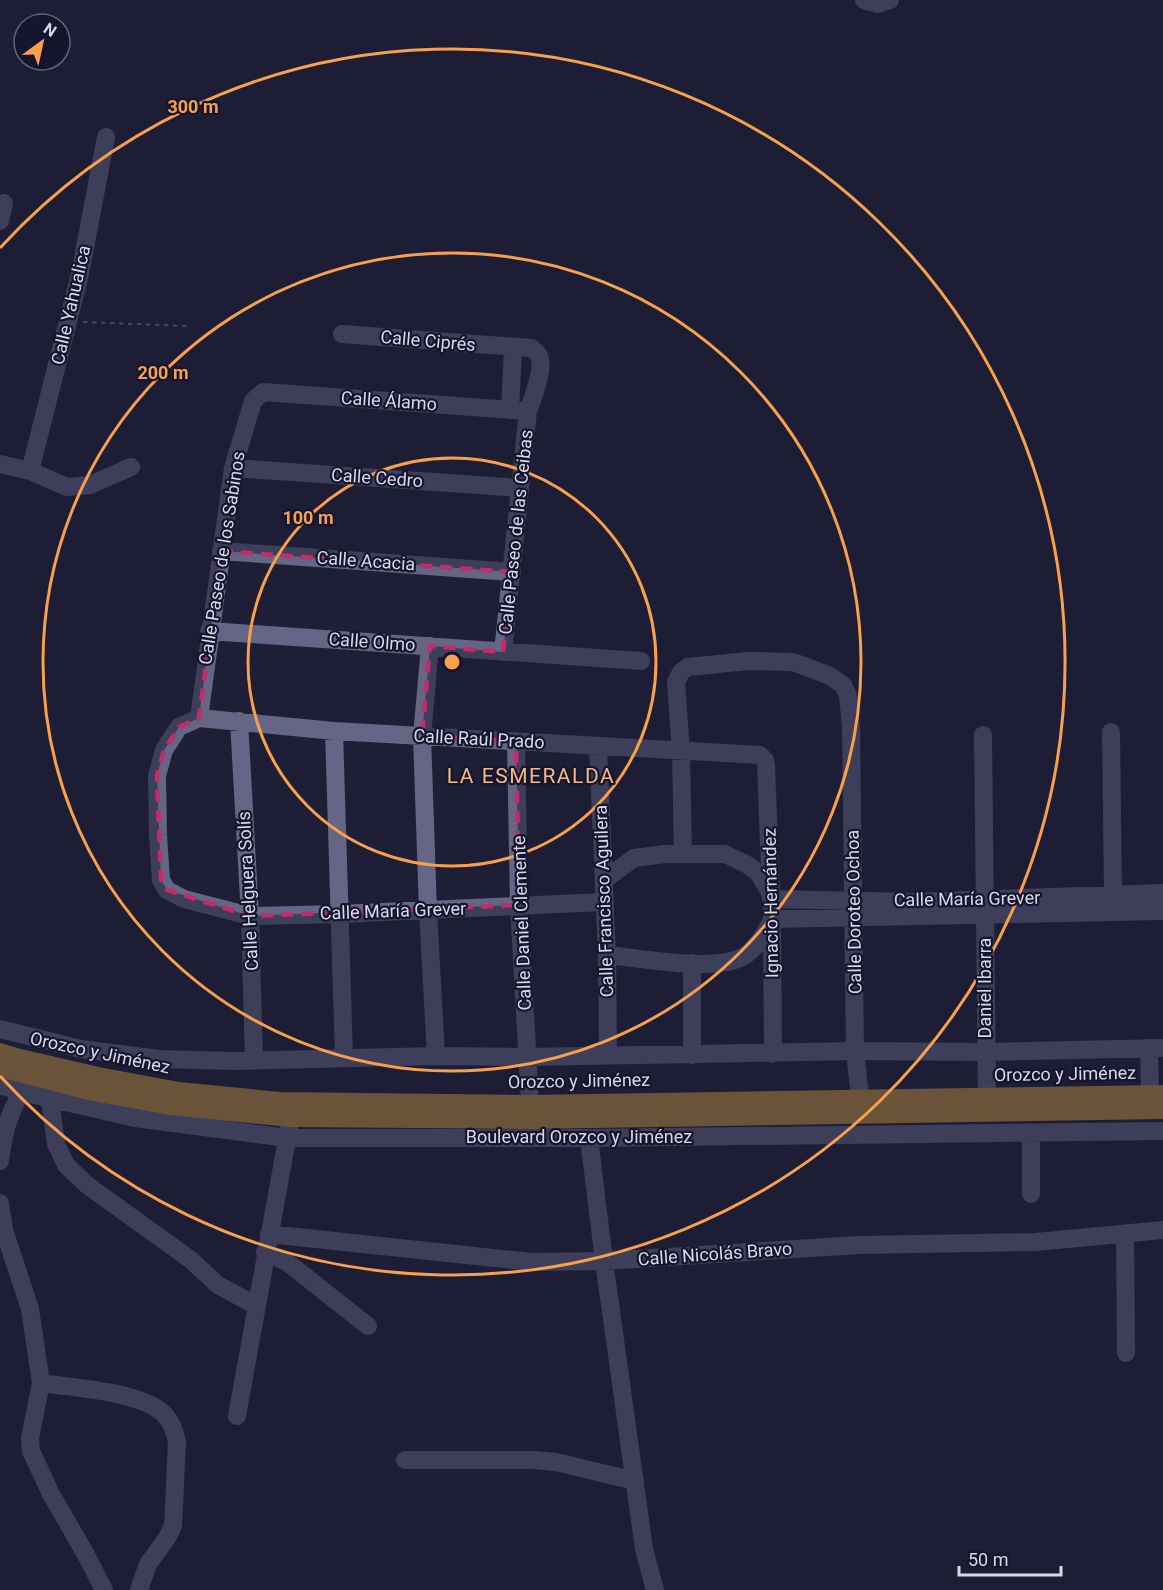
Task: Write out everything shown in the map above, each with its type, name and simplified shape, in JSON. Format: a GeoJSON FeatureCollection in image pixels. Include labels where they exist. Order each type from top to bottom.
{"type":"FeatureCollection","features":[{"type":"Feature","properties":{"kind":"highway"},"geometry":{"type":"LineString","coordinates":[[0,1041],[8,1055]]}},
{"type":"Feature","properties":{"kind":"highway","name":"Orozco y Jiménez"},"geometry":{"type":"LineString","coordinates":[[8,1055],[98,1076],[179,1091],[280,1101],[530,1104],[1156,1094]]}},
{"type":"Feature","properties":{"kind":"highway","name":"Orozco y Jiménez"},"geometry":{"type":"LineString","coordinates":[[0,1068],[93,1092],[159,1104],[290,1118],[532,1120],[1163,1110]]}},
{"type":"Feature","properties":{"kind":"street"},"geometry":{"type":"LineString","coordinates":[[864,0],[878,4],[889,1]]}},
{"type":"Feature","properties":{"kind":"street","name":"Calle Yahualica"},"geometry":{"type":"LineString","coordinates":[[30,471],[80,274],[106,137]]}},
{"type":"Feature","properties":{"kind":"street","name":"Calle Ciprés"},"geometry":{"type":"LineString","coordinates":[[342,334],[522,348]]}},
{"type":"Feature","properties":{"kind":"street"},"geometry":{"type":"LineString","coordinates":[[522,348],[537,351],[541,359],[536,388],[519,410],[522,348]]}},
{"type":"Feature","properties":{"kind":"street","name":"Calle Álamo"},"geometry":{"type":"LineString","coordinates":[[253,401],[263,392],[519,410]]}},
{"type":"Feature","properties":{"kind":"street","name":"Calle Paseo de los Sabinos"},"geometry":{"type":"LineString","coordinates":[[199,718],[209,631],[233,468],[253,401]]}},
{"type":"Feature","properties":{"kind":"street","name":"Calle Paseo de las Ceibas"},"geometry":{"type":"LineString","coordinates":[[503,652],[520,488],[519,410]]}},
{"type":"Feature","properties":{"kind":"street"},"geometry":{"type":"LineString","coordinates":[[0,464],[30,471],[67,487],[90,485],[131,467]]}},
{"type":"Feature","properties":{"kind":"street","name":"Calle Cedro"},"geometry":{"type":"LineString","coordinates":[[233,468],[520,488]]}},
{"type":"Feature","properties":{"kind":"street","name":"Calle Acacia"},"geometry":{"type":"LineString","coordinates":[[221,551],[512,572]]}},
{"type":"Feature","properties":{"kind":"street","name":"Calle Olmo"},"geometry":{"type":"LineString","coordinates":[[209,631],[641,660]]}},
{"type":"Feature","properties":{"kind":"street"},"geometry":{"type":"LineString","coordinates":[[430,646],[422,736],[436,1056]]}},
{"type":"Feature","properties":{"kind":"street","name":"Calle Doroteo Ochoa"},"geometry":{"type":"LineString","coordinates":[[681,752],[676,682],[681,672],[688,667],[748,661],[794,662],[828,675],[843,685],[848,696],[851,727],[855,1051],[860,1097]]}},
{"type":"Feature","properties":{"kind":"street","name":"Calle Raúl Prado"},"geometry":{"type":"LineString","coordinates":[[199,718],[333,731],[760,756]]}},
{"type":"Feature","properties":{"kind":"street","name":"Calle María Grever"},"geometry":{"type":"LineString","coordinates":[[199,718],[179,727],[164,750],[157,777],[161,880],[167,890],[184,899],[250,916],[428,911],[604,902]]}},
{"type":"Feature","properties":{"kind":"street","name":"Calle Helguera Solís"},"geometry":{"type":"LineString","coordinates":[[239,721],[250,916],[254,1061]]}},
{"type":"Feature","properties":{"kind":"street"},"geometry":{"type":"LineString","coordinates":[[333,731],[344,1058]]}},
{"type":"Feature","properties":{"kind":"street"},"geometry":{"type":"LineString","coordinates":[[1111,732],[1113,893]]}},
{"type":"Feature","properties":{"kind":"street","name":"Daniel Ibarra"},"geometry":{"type":"LineString","coordinates":[[983,735],[987,1096]]}},
{"type":"Feature","properties":{"kind":"street","name":"Calle Daniel Clemente"},"geometry":{"type":"LineString","coordinates":[[516,741],[519,905],[530,1104]]}},
{"type":"Feature","properties":{"kind":"street","name":"Calle Francisco Aguilera"},"geometry":{"type":"LineString","coordinates":[[598,746],[607,955],[608,1056]]}},
{"type":"Feature","properties":{"kind":"street"},"geometry":{"type":"LineString","coordinates":[[681,752],[683,854]]}},
{"type":"Feature","properties":{"kind":"street","name":"Ignacio Hernández"},"geometry":{"type":"LineString","coordinates":[[760,756],[765,760],[766,766],[772,897],[773,1054]]}},
{"type":"Feature","properties":{"kind":"street"},"geometry":{"type":"LineString","coordinates":[[604,880],[634,858],[683,854],[724,855],[748,865],[759,874],[772,897]]}},
{"type":"Feature","properties":{"kind":"street","name":"Calle María Grever"},"geometry":{"type":"LineString","coordinates":[[984,908],[1113,893],[1163,893]]}},
{"type":"Feature","properties":{"kind":"street","name":"Calle María Grever"},"geometry":{"type":"LineString","coordinates":[[772,897],[854,909]]}},
{"type":"Feature","properties":{"kind":"street","name":"Calle María Grever"},"geometry":{"type":"LineString","coordinates":[[772,920],[854,909],[984,908],[1163,911]]}},
{"type":"Feature","properties":{"kind":"street"},"geometry":{"type":"LineString","coordinates":[[607,955],[721,964],[744,956],[764,936],[772,920]]}},
{"type":"Feature","properties":{"kind":"street"},"geometry":{"type":"LineString","coordinates":[[692,963],[692,1055]]}},
{"type":"Feature","properties":{"kind":"street"},"geometry":{"type":"LineString","coordinates":[[0,1029],[81,1049],[159,1059],[254,1061],[436,1056],[527,1057],[855,1051],[986,1052],[1156,1048],[1156,1094]]}},
{"type":"Feature","properties":{"kind":"street","name":"Boulevard Orozco y Jiménez"},"geometry":{"type":"LineString","coordinates":[[0,1085],[135,1118],[287,1138],[589,1138],[1163,1131]]}},
{"type":"Feature","properties":{"kind":"street"},"geometry":{"type":"LineString","coordinates":[[0,1161],[8,1120],[22,1092]]}},
{"type":"Feature","properties":{"kind":"street"},"geometry":{"type":"LineString","coordinates":[[50,1099],[56,1144],[66,1165],[87,1185],[191,1260],[218,1285],[255,1305]]}},
{"type":"Feature","properties":{"kind":"street"},"geometry":{"type":"LineString","coordinates":[[237,1416],[290,1118]]}},
{"type":"Feature","properties":{"kind":"street"},"geometry":{"type":"LineString","coordinates":[[1031,1133],[1031,1194]]}},
{"type":"Feature","properties":{"kind":"street"},"geometry":{"type":"LineString","coordinates":[[589,1138],[644,1549],[655,1590]]}},
{"type":"Feature","properties":{"kind":"street"},"geometry":{"type":"LineString","coordinates":[[0,1203],[4,1230],[30,1309],[41,1383],[30,1438],[31,1450],[51,1494],[86,1553],[104,1590]]}},
{"type":"Feature","properties":{"kind":"street","name":"Calle Nicolás Bravo"},"geometry":{"type":"LineString","coordinates":[[268,1234],[531,1262],[604,1261],[859,1245],[1036,1242],[1163,1230]]}},
{"type":"Feature","properties":{"kind":"street"},"geometry":{"type":"LineString","coordinates":[[1125,1234],[1126,1353]]}},
{"type":"Feature","properties":{"kind":"street"},"geometry":{"type":"LineString","coordinates":[[265,1252],[287,1262],[368,1326]]}},
{"type":"Feature","properties":{"kind":"street"},"geometry":{"type":"LineString","coordinates":[[41,1383],[119,1395],[144,1402],[164,1413],[174,1431],[177,1442],[173,1526],[148,1564],[138,1590]]}},
{"type":"Feature","properties":{"kind":"street"},"geometry":{"type":"LineString","coordinates":[[405,1460],[556,1462],[635,1482]]}},
{"type":"Feature","properties":{"kind":"path"},"geometry":{"type":"LineString","coordinates":[[68,322],[187,326]]}},
{"type":"Feature","properties":{"kind":"highlighted area"},"geometry":{"type":"Polygon","coordinates":[[[221,551],[512,572],[503,652],[430,646],[422,736],[516,741],[519,905],[250,916],[167,890],[161,880],[157,776],[164,750],[179,727],[199,718],[221,551]]]}},
{"type":"Feature","properties":{"kind":"district","name":"LA ESMERALDA"},"geometry":{"type":"Point","coordinates":[531,776]}}]}
